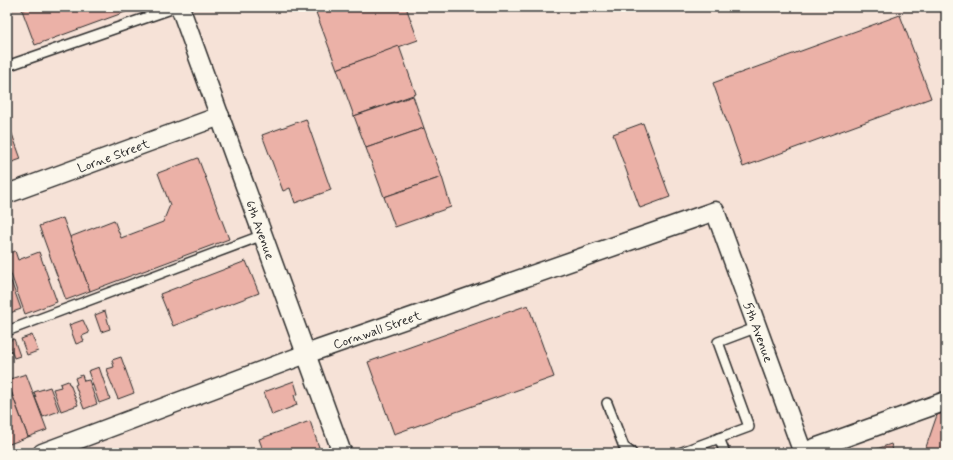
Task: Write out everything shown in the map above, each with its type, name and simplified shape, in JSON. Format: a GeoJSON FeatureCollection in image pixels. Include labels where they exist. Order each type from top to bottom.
{"type":"FeatureCollection","features":[{"type":"Feature","properties":{"kind":"street","name":"6th Avenue"},"geometry":{"type":"LineString","coordinates":[[180,7],[342,453]]}},
{"type":"Feature","properties":{"kind":"street","name":"Lorne Street"},"geometry":{"type":"LineString","coordinates":[[7,194],[220,116]]}},
{"type":"Feature","properties":{"kind":"street","name":"5th Avenue"},"geometry":{"type":"LineString","coordinates":[[715,211],[758,327],[802,453]]}},
{"type":"Feature","properties":{"kind":"street","name":"Cornwall Street"},"geometry":{"type":"LineString","coordinates":[[42,453],[306,354],[715,211]]}},
{"type":"Feature","properties":{"kind":"street"},"geometry":{"type":"LineString","coordinates":[[802,453],[946,401]]}},
{"type":"Feature","properties":{"kind":"lane"},"geometry":{"type":"LineString","coordinates":[[7,66],[177,7]]}},
{"type":"Feature","properties":{"kind":"lane"},"geometry":{"type":"LineString","coordinates":[[7,331],[263,235]]}},
{"type":"Feature","properties":{"kind":"lane"},"geometry":{"type":"LineString","coordinates":[[679,453],[749,426],[718,342],[758,327]]}},
{"type":"Feature","properties":{"kind":"lane"},"geometry":{"type":"LineString","coordinates":[[606,403],[624,447],[632,453]]}},
{"type":"Feature","properties":{"kind":"lane"},"geometry":{"type":"LineString","coordinates":[[719,438],[725,453]]}},
{"type":"Feature","properties":{"kind":"building"},"geometry":{"type":"Polygon","coordinates":[[[32,7],[139,7],[35,45],[22,10],[32,7]]]}},
{"type":"Feature","properties":{"kind":"building"},"geometry":{"type":"Polygon","coordinates":[[[314,7],[406,7],[418,40],[337,69],[314,7]]]}},
{"type":"Feature","properties":{"kind":"building"},"geometry":{"type":"Polygon","coordinates":[[[900,15],[931,98],[743,167],[713,83],[900,15]]]}},
{"type":"Feature","properties":{"kind":"building"},"geometry":{"type":"Polygon","coordinates":[[[399,46],[416,94],[354,116],[337,69],[399,46]]]}},
{"type":"Feature","properties":{"kind":"building"},"geometry":{"type":"Polygon","coordinates":[[[413,96],[424,128],[366,148],[354,116],[413,96]]]}},
{"type":"Feature","properties":{"kind":"building"},"geometry":{"type":"Polygon","coordinates":[[[306,119],[331,190],[295,203],[290,188],[283,191],[262,135],[306,119]]]}},
{"type":"Feature","properties":{"kind":"building"},"geometry":{"type":"Polygon","coordinates":[[[7,120],[21,159],[7,164],[7,120]]]}},
{"type":"Feature","properties":{"kind":"building"},"geometry":{"type":"Polygon","coordinates":[[[643,123],[670,197],[640,208],[613,134],[643,123]]]}},
{"type":"Feature","properties":{"kind":"building"},"geometry":{"type":"Polygon","coordinates":[[[424,128],[442,177],[384,197],[366,148],[424,128]]]}},
{"type":"Feature","properties":{"kind":"building"},"geometry":{"type":"Polygon","coordinates":[[[198,158],[229,239],[90,291],[70,237],[114,220],[121,238],[163,222],[170,205],[158,173],[198,158]]]}},
{"type":"Feature","properties":{"kind":"building"},"geometry":{"type":"Polygon","coordinates":[[[442,177],[451,207],[395,227],[384,197],[442,177]]]}},
{"type":"Feature","properties":{"kind":"building"},"geometry":{"type":"Polygon","coordinates":[[[63,218],[90,291],[66,300],[39,226],[63,218]]]}},
{"type":"Feature","properties":{"kind":"building"},"geometry":{"type":"Polygon","coordinates":[[[15,251],[18,260],[39,252],[57,302],[25,314],[7,263],[7,254],[15,251]]]}},
{"type":"Feature","properties":{"kind":"building"},"geometry":{"type":"Polygon","coordinates":[[[246,261],[259,293],[173,326],[160,294],[246,261]]]}},
{"type":"Feature","properties":{"kind":"building"},"geometry":{"type":"Polygon","coordinates":[[[7,270],[21,309],[7,314],[7,270]]]}},
{"type":"Feature","properties":{"kind":"building"},"geometry":{"type":"Polygon","coordinates":[[[528,305],[554,377],[394,434],[368,362],[528,305]]]}},
{"type":"Feature","properties":{"kind":"building"},"geometry":{"type":"Polygon","coordinates":[[[105,311],[110,329],[101,332],[95,315],[105,311]]]}},
{"type":"Feature","properties":{"kind":"building"},"geometry":{"type":"Polygon","coordinates":[[[83,320],[89,333],[82,336],[84,341],[76,344],[69,325],[83,320]]]}},
{"type":"Feature","properties":{"kind":"building"},"geometry":{"type":"Polygon","coordinates":[[[32,335],[38,351],[27,355],[21,339],[32,335]]]}},
{"type":"Feature","properties":{"kind":"building"},"geometry":{"type":"Polygon","coordinates":[[[14,339],[20,356],[14,358],[8,341],[14,339]]]}},
{"type":"Feature","properties":{"kind":"building"},"geometry":{"type":"Polygon","coordinates":[[[121,357],[134,393],[118,399],[107,369],[114,367],[112,360],[121,357]]]}},
{"type":"Feature","properties":{"kind":"building"},"geometry":{"type":"Polygon","coordinates":[[[99,367],[110,399],[99,403],[88,371],[99,367]]]}},
{"type":"Feature","properties":{"kind":"building"},"geometry":{"type":"Polygon","coordinates":[[[26,374],[47,430],[28,437],[7,380],[26,374]]]}},
{"type":"Feature","properties":{"kind":"building"},"geometry":{"type":"Polygon","coordinates":[[[82,375],[84,381],[89,380],[97,404],[84,409],[75,385],[77,384],[75,378],[82,375]]]}},
{"type":"Feature","properties":{"kind":"building"},"geometry":{"type":"Polygon","coordinates":[[[7,381],[28,437],[7,445],[7,381]]]}},
{"type":"Feature","properties":{"kind":"building"},"geometry":{"type":"Polygon","coordinates":[[[68,381],[78,405],[61,411],[53,389],[61,387],[60,384],[68,381]]]}},
{"type":"Feature","properties":{"kind":"building"},"geometry":{"type":"Polygon","coordinates":[[[294,381],[298,394],[294,395],[297,405],[272,415],[264,392],[294,381]]]}},
{"type":"Feature","properties":{"kind":"building"},"geometry":{"type":"Polygon","coordinates":[[[50,387],[59,411],[43,417],[34,392],[50,387]]]}},
{"type":"Feature","properties":{"kind":"building"},"geometry":{"type":"Polygon","coordinates":[[[946,412],[946,453],[924,453],[937,415],[946,412]]]}},
{"type":"Feature","properties":{"kind":"building"},"geometry":{"type":"Polygon","coordinates":[[[310,421],[321,453],[264,453],[259,439],[310,421]]]}},
{"type":"Feature","properties":{"kind":"building"},"geometry":{"type":"Polygon","coordinates":[[[891,444],[894,453],[865,453],[891,444]]]}}]}
